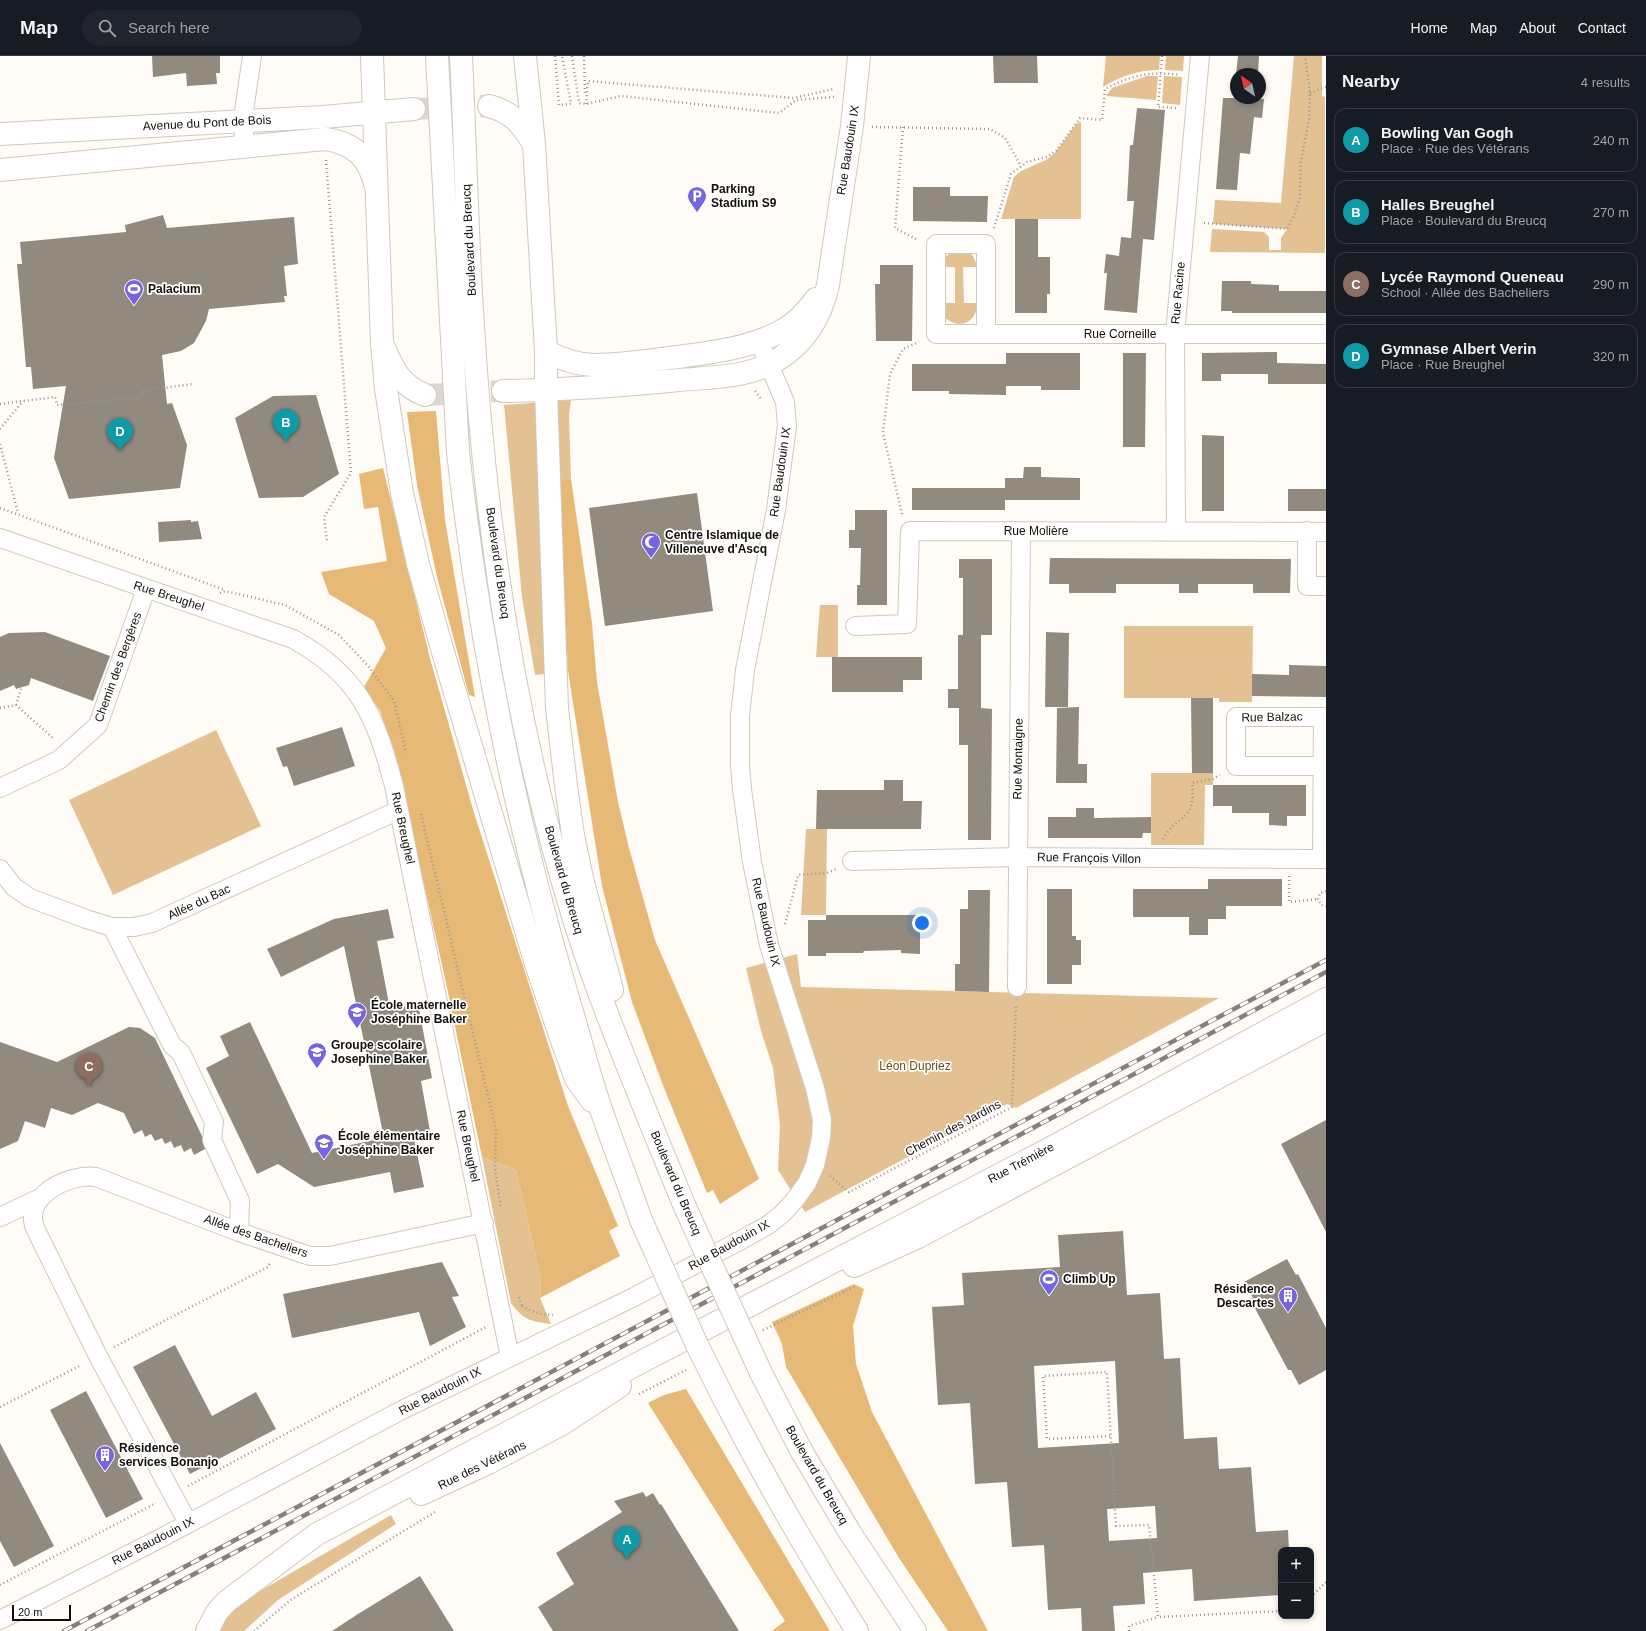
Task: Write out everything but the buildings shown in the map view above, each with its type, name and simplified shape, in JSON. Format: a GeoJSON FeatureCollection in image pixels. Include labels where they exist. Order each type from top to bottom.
{"type":"FeatureCollection","features":[{"type":"Feature","properties":{"kind":"main road"},"geometry":{"type":"LineString","coordinates":[[372,56],[382,343],[386,388],[402,493],[418,564],[445,660],[527,934],[576,1079],[602,1114]]}},
{"type":"Feature","properties":{"kind":"main road","name":"Boulevard du Breucq"},"geometry":{"type":"LineString","coordinates":[[437,56],[454,400],[464,502],[493,692],[518,809],[551,940],[602,1114],[641,1220],[691,1331],[758,1464],[808,1553],[858,1631]]}},
{"type":"Feature","properties":{"kind":"main road","name":"Boulevard du Breucq"},"geometry":{"type":"LineString","coordinates":[[461,56],[472,312],[485,473],[513,666],[536,777],[564,886],[602,1001],[639,1094],[685,1207],[761,1373],[802,1452],[849,1531],[915,1631]]}},
{"type":"Feature","properties":{"kind":"main road"},"geometry":{"type":"LineString","coordinates":[[525,56],[534,144],[546,351],[546,390],[558,708],[566,786],[573,835],[584,882],[639,1094]]}},
{"type":"Feature","properties":{"kind":"main road","name":"Rue Baudouin IX"},"geometry":{"type":"LineString","coordinates":[[546,390],[622,386],[746,373],[777,360],[804,337],[817,319],[828,285],[852,126],[859,56]]}},
{"type":"Feature","properties":{"kind":"main road"},"geometry":{"type":"LineString","coordinates":[[489,106],[503,110],[515,119],[534,144]]}},
{"type":"Feature","properties":{"kind":"main road","name":"Avenue du Pont de Bois"},"geometry":{"type":"LineString","coordinates":[[0,134],[323,117],[414,109]]}},
{"type":"Feature","properties":{"kind":"main road","name":"Avenue du Pont de Bois"},"geometry":{"type":"LineString","coordinates":[[0,170],[325,139],[337,141],[358,152],[373,173],[376,187]]}},
{"type":"Feature","properties":{"kind":"main road","name":"Rue Baudouin IX"},"geometry":{"type":"LineString","coordinates":[[546,351],[560,358],[594,365],[685,356],[722,350],[759,340],[783,330],[797,321],[810,306],[824,283],[833,244]]}},
{"type":"Feature","properties":{"kind":"main road"},"geometry":{"type":"LineString","coordinates":[[382,343],[389,361],[404,383],[412,390],[425,395]]}},
{"type":"Feature","properties":{"kind":"main road"},"geometry":{"type":"LineString","coordinates":[[503,391],[546,390]]}},
{"type":"Feature","properties":{"kind":"main road","name":"Rue Trémière"},"geometry":{"type":"LineString","coordinates":[[717,1328],[1326,999]]}},
{"type":"Feature","properties":{"kind":"main road","name":"Rue Trémière"},"geometry":{"type":"LineString","coordinates":[[717,1328],[918,1237],[1326,1020]]}},
{"type":"Feature","properties":{"kind":"main road","name":"Rue des Vétérans"},"geometry":{"type":"LineString","coordinates":[[207,1631],[217,1612],[240,1590],[406,1501],[490,1462],[562,1424],[628,1381],[717,1328]]}},
{"type":"Feature","properties":{"kind":"street"},"geometry":{"type":"LineString","coordinates":[[244,147],[243,121],[252,56]]}},
{"type":"Feature","properties":{"kind":"street","name":"Rue Racine"},"geometry":{"type":"LineString","coordinates":[[1176,532],[1175,334],[1200,56]]}},
{"type":"Feature","properties":{"kind":"street"},"geometry":{"type":"LineString","coordinates":[[936,334],[936,244],[986,244],[986,334]]}},
{"type":"Feature","properties":{"kind":"street","name":"Rue Corneille"},"geometry":{"type":"LineString","coordinates":[[936,334],[1326,334]]}},
{"type":"Feature","properties":{"kind":"street","name":"Rue Baudouin IX"},"geometry":{"type":"LineString","coordinates":[[0,1620],[383,1420],[634,1297],[768,1225],[794,1201],[807,1183],[815,1165],[821,1138],[822,1120],[819,1104],[769,945],[748,833],[740,765],[740,739],[745,670],[776,510],[787,426],[785,402],[759,340]]}},
{"type":"Feature","properties":{"kind":"street"},"geometry":{"type":"LineString","coordinates":[[855,626],[907,624],[910,531]]}},
{"type":"Feature","properties":{"kind":"street","name":"Rue Molière"},"geometry":{"type":"LineString","coordinates":[[910,531],[1326,532]]}},
{"type":"Feature","properties":{"kind":"street","name":"Rue Montaigne"},"geometry":{"type":"LineString","coordinates":[[1017,987],[1021,531]]}},
{"type":"Feature","properties":{"kind":"street"},"geometry":{"type":"LineString","coordinates":[[1307,532],[1307,586],[1326,586]]}},
{"type":"Feature","properties":{"kind":"street","name":"Rue Breughel"},"geometry":{"type":"LineString","coordinates":[[0,538],[293,639],[315,651],[348,680],[371,715],[384,749],[399,810],[510,1357]]}},
{"type":"Feature","properties":{"kind":"street","name":"Chemin des Bergères"},"geometry":{"type":"LineString","coordinates":[[0,788],[59,760],[98,725],[146,589]]}},
{"type":"Feature","properties":{"kind":"street","name":"Rue Balzac"},"geometry":{"type":"LineString","coordinates":[[1236,766],[1236,717],[1322,717],[1324,859]]}},
{"type":"Feature","properties":{"kind":"street"},"geometry":{"type":"LineString","coordinates":[[1236,766],[1323,766]]}},
{"type":"Feature","properties":{"kind":"street","name":"Allée du Bac"},"geometry":{"type":"LineString","coordinates":[[0,869],[14,887],[30,898],[112,927],[134,927],[152,923],[399,810]]}},
{"type":"Feature","properties":{"kind":"street","name":"Rue François Villon"},"geometry":{"type":"LineString","coordinates":[[852,860],[1017,857],[1324,859]]}},
{"type":"Feature","properties":{"kind":"street"},"geometry":{"type":"LineString","coordinates":[[112,927],[172,1045],[181,1053],[214,1122],[212,1140],[240,1201],[239,1232]]}},
{"type":"Feature","properties":{"kind":"street","name":"Allée des Bacheliers"},"geometry":{"type":"LineString","coordinates":[[0,1216],[38,1199],[45,1193],[80,1176],[96,1177],[239,1232],[310,1256],[330,1256],[484,1223]]}},
{"type":"Feature","properties":{"kind":"street"},"geometry":{"type":"LineString","coordinates":[[38,1199],[34,1207],[32,1223],[98,1356],[188,1523]]}},
{"type":"Feature","properties":{"kind":"path"},"geometry":{"type":"LineString","coordinates":[[555,56],[559,105],[570,104],[562,56]]}},
{"type":"Feature","properties":{"kind":"path"},"geometry":{"type":"LineString","coordinates":[[572,56],[579,103],[586,104],[621,96],[779,113],[796,100],[832,98],[837,94]]}},
{"type":"Feature","properties":{"kind":"path"},"geometry":{"type":"LineString","coordinates":[[584,56],[586,104]]}},
{"type":"Feature","properties":{"kind":"path"},"geometry":{"type":"LineString","coordinates":[[1162,56],[1158,107],[1196,109]]}},
{"type":"Feature","properties":{"kind":"path"},"geometry":{"type":"LineString","coordinates":[[1184,222],[1287,229],[1295,213],[1300,197],[1301,161],[1309,120],[1310,93],[1306,56]]}},
{"type":"Feature","properties":{"kind":"path"},"geometry":{"type":"LineString","coordinates":[[986,244],[994,230],[1011,174],[1027,162],[1046,157],[1056,151],[1080,118],[1102,120],[1105,89],[1125,78],[1161,73],[1198,78]]}},
{"type":"Feature","properties":{"kind":"path"},"geometry":{"type":"LineString","coordinates":[[586,104],[588,81],[793,98],[839,88]]}},
{"type":"Feature","properties":{"kind":"path"},"geometry":{"type":"LineString","coordinates":[[1310,93],[1326,87]]}},
{"type":"Feature","properties":{"kind":"path"},"geometry":{"type":"LineString","coordinates":[[852,126],[990,129],[1006,138],[1021,166]]}},
{"type":"Feature","properties":{"kind":"path"},"geometry":{"type":"LineString","coordinates":[[903,127],[895,228],[910,234],[923,243],[936,244]]}},
{"type":"Feature","properties":{"kind":"path"},"geometry":{"type":"LineString","coordinates":[[325,139],[351,473],[324,517],[327,542]]}},
{"type":"Feature","properties":{"kind":"path"},"geometry":{"type":"LineString","coordinates":[[910,531],[903,517],[883,433],[890,374],[903,349],[936,334]]}},
{"type":"Feature","properties":{"kind":"path"},"geometry":{"type":"LineString","coordinates":[[0,404],[55,397],[56,405],[134,398],[142,397],[142,390],[193,384]]}},
{"type":"Feature","properties":{"kind":"path"},"geometry":{"type":"LineString","coordinates":[[0,429],[23,401]]}},
{"type":"Feature","properties":{"kind":"path"},"geometry":{"type":"LineString","coordinates":[[0,444],[18,513]]}},
{"type":"Feature","properties":{"kind":"path"},"geometry":{"type":"LineString","coordinates":[[0,508],[18,513],[225,591]]}},
{"type":"Feature","properties":{"kind":"path"},"geometry":{"type":"LineString","coordinates":[[16,705],[22,686]]}},
{"type":"Feature","properties":{"kind":"path"},"geometry":{"type":"LineString","coordinates":[[16,705],[68,752]]}},
{"type":"Feature","properties":{"kind":"path"},"geometry":{"type":"LineString","coordinates":[[0,708],[16,705]]}},
{"type":"Feature","properties":{"kind":"path"},"geometry":{"type":"LineString","coordinates":[[1162,859],[1163,838],[1191,810],[1193,798],[1192,783],[1213,779],[1236,766]]}},
{"type":"Feature","properties":{"kind":"path"},"geometry":{"type":"LineString","coordinates":[[769,945],[783,929],[798,875],[827,873],[852,860]]}},
{"type":"Feature","properties":{"kind":"path"},"geometry":{"type":"LineString","coordinates":[[1326,891],[1320,893],[1318,899],[1321,905],[1326,906]]}},
{"type":"Feature","properties":{"kind":"path"},"geometry":{"type":"LineString","coordinates":[[1289,895],[1288,902],[1318,899]]}},
{"type":"Feature","properties":{"kind":"path","name":"Chemin des Jardins"},"geometry":{"type":"LineString","coordinates":[[815,1165],[849,1192],[1012,1106],[1017,987]]}},
{"type":"Feature","properties":{"kind":"path"},"geometry":{"type":"LineString","coordinates":[[0,1407],[268,1267],[278,1244]]}},
{"type":"Feature","properties":{"kind":"path"},"geometry":{"type":"LineString","coordinates":[[0,1585],[173,1494],[522,1306]]}},
{"type":"Feature","properties":{"kind":"path"},"geometry":{"type":"LineString","coordinates":[[1110,1436],[1047,1439],[1044,1376],[1107,1372],[1116,1526],[1150,1525],[1158,1617]]}},
{"type":"Feature","properties":{"kind":"path"},"geometry":{"type":"LineString","coordinates":[[254,1631],[292,1599],[438,1511]]}},
{"type":"Feature","properties":{"kind":"path"},"geometry":{"type":"LineString","coordinates":[[1314,1594],[1326,1582]]}},
{"type":"Feature","properties":{"kind":"path"},"geometry":{"type":"LineString","coordinates":[[1129,1631],[1129,1626],[1158,1617],[1278,1612]]}},
{"type":"Feature","properties":{"kind":"green space"},"geometry":{"type":"Polygon","coordinates":[[[1106,56],[1160,56],[1159,70],[1130,74],[1103,87],[1106,56]]]}},
{"type":"Feature","properties":{"kind":"green space"},"geometry":{"type":"Polygon","coordinates":[[[1166,56],[1184,56],[1183,71],[1165,70],[1166,56]]]}},
{"type":"Feature","properties":{"kind":"green space"},"geometry":{"type":"Polygon","coordinates":[[[1294,56],[1322,56],[1322,96],[1325,97],[1325,253],[1210,252],[1212,229],[1264,232],[1269,237],[1269,250],[1281,250],[1281,238],[1287,229],[1213,224],[1215,200],[1281,203],[1294,56]]]}},
{"type":"Feature","properties":{"kind":"green space"},"geometry":{"type":"Polygon","coordinates":[[[1147,76],[1158,76],[1156,100],[1106,96],[1112,88],[1147,76]]]}},
{"type":"Feature","properties":{"kind":"green space"},"geometry":{"type":"Polygon","coordinates":[[[1164,76],[1182,77],[1180,105],[1162,103],[1164,76]]]}},
{"type":"Feature","properties":{"kind":"green space"},"geometry":{"type":"Polygon","coordinates":[[[1081,122],[1081,219],[1001,219],[1014,177],[1021,171],[1046,160],[1055,153],[1077,123],[1081,122]]]}},
{"type":"Feature","properties":{"kind":"green space"},"geometry":{"type":"Polygon","coordinates":[[[967,251],[973,256],[978,267],[963,267],[964,303],[978,303],[977,310],[971,319],[962,324],[950,321],[944,317],[940,303],[955,303],[955,267],[940,267],[947,255],[967,251]]]}},
{"type":"Feature","properties":{"kind":"green space"},"geometry":{"type":"Polygon","coordinates":[[[571,400],[569,414],[571,479],[559,482],[568,671],[535,675],[522,597],[504,405],[571,400]]]}},
{"type":"Feature","properties":{"kind":"green space"},"geometry":{"type":"Polygon","coordinates":[[[820,605],[838,605],[838,657],[816,657],[820,605]]]}},
{"type":"Feature","properties":{"kind":"green space"},"geometry":{"type":"Polygon","coordinates":[[[1124,626],[1253,626],[1252,702],[1219,702],[1219,698],[1124,698],[1124,626]]]}},
{"type":"Feature","properties":{"kind":"green space"},"geometry":{"type":"Polygon","coordinates":[[[216,730],[261,826],[113,895],[69,800],[216,730]]]}},
{"type":"Feature","properties":{"kind":"green space"},"geometry":{"type":"Polygon","coordinates":[[[1151,773],[1213,773],[1213,785],[1205,785],[1204,845],[1151,845],[1151,773]]]}},
{"type":"Feature","properties":{"kind":"green space"},"geometry":{"type":"Polygon","coordinates":[[[806,829],[827,829],[826,915],[801,915],[806,829]]]}},
{"type":"Feature","properties":{"kind":"green space","name":"Léon Dupriez"},"geometry":{"type":"Polygon","coordinates":[[[797,954],[801,987],[1219,998],[1016,1108],[1007,1104],[805,1212],[778,1170],[780,1125],[773,1068],[761,1031],[746,968],[797,954]]]}},
{"type":"Feature","properties":{"kind":"green space"},"geometry":{"type":"Polygon","coordinates":[[[482,1157],[516,1170],[541,1279],[540,1298],[551,1324],[538,1322],[524,1317],[511,1303],[482,1157]]]}},
{"type":"Feature","properties":{"kind":"green space"},"geometry":{"type":"Polygon","coordinates":[[[391,1515],[396,1524],[278,1600],[244,1631],[216,1631],[236,1605],[391,1515]]]}},
{"type":"Feature","properties":{"kind":"shaded area"},"geometry":{"type":"Polygon","coordinates":[[[436,411],[445,520],[475,697],[469,695],[437,577],[417,485],[407,412],[436,411]]]}},
{"type":"Feature","properties":{"kind":"shaded area"},"geometry":{"type":"Polygon","coordinates":[[[383,468],[431,662],[474,813],[568,1106],[618,1226],[609,1231],[620,1256],[540,1298],[541,1279],[516,1170],[482,1157],[446,983],[397,763],[380,711],[364,687],[386,648],[374,621],[329,594],[321,572],[387,561],[378,507],[364,509],[359,474],[383,468]]]}},
{"type":"Feature","properties":{"kind":"shaded area"},"geometry":{"type":"Polygon","coordinates":[[[571,479],[592,623],[597,682],[618,802],[629,848],[655,940],[759,1179],[720,1204],[713,1190],[707,1193],[664,1088],[632,1002],[602,886],[568,671],[559,481],[571,479]]]}},
{"type":"Feature","properties":{"kind":"shaded area"},"geometry":{"type":"Polygon","coordinates":[[[854,1284],[864,1289],[853,1326],[856,1364],[872,1412],[988,1631],[948,1631],[899,1558],[786,1367],[782,1344],[772,1322],[854,1284]]]}},
{"type":"Feature","properties":{"kind":"shaded area"},"geometry":{"type":"Polygon","coordinates":[[[686,1389],[830,1631],[772,1631],[785,1621],[648,1403],[664,1395],[686,1389]]]}},
{"type":"Feature","properties":{"kind":"tunnel"},"geometry":{"type":"LineString","coordinates":[[414,109],[489,106]]}},
{"type":"Feature","properties":{"kind":"tunnel"},"geometry":{"type":"LineString","coordinates":[[425,395],[503,391]]}},
{"type":"Feature","properties":{"kind":"railway"},"geometry":{"type":"LineString","coordinates":[[64,1631],[1326,960]]}},
{"type":"Feature","properties":{"kind":"railway"},"geometry":{"type":"LineString","coordinates":[[87,1631],[1326,972]]}},
{"type":"Feature","properties":{"kind":"place","name":"Parking Stadium S9"},"geometry":{"type":"Point","coordinates":[697,213]}},
{"type":"Feature","properties":{"kind":"place","name":"Palacium"},"geometry":{"type":"Point","coordinates":[134,306]}},
{"type":"Feature","properties":{"kind":"place","name":"Halles Breughel"},"geometry":{"type":"Point","coordinates":[286,442]}},
{"type":"Feature","properties":{"kind":"place","name":"Gymnase Albert Verin"},"geometry":{"type":"Point","coordinates":[120,451]}},
{"type":"Feature","properties":{"kind":"place","name":"Centre Islamique de Villeneuve d'Ascq"},"geometry":{"type":"Point","coordinates":[651,559]}},
{"type":"Feature","properties":{"kind":"place","name":"École maternelle Joséphine Baker"},"geometry":{"type":"Point","coordinates":[357,1029]}},
{"type":"Feature","properties":{"kind":"place","name":"Groupe scolaire Josephine Baker"},"geometry":{"type":"Point","coordinates":[317,1069]}},
{"type":"Feature","properties":{"kind":"place","name":"Lycée Raymond Queneau"},"geometry":{"type":"Point","coordinates":[89,1086]}},
{"type":"Feature","properties":{"kind":"place","name":"École élémentaire Joséphine Baker"},"geometry":{"type":"Point","coordinates":[324,1160]}},
{"type":"Feature","properties":{"kind":"place","name":"Climb Up"},"geometry":{"type":"Point","coordinates":[1049,1296]}},
{"type":"Feature","properties":{"kind":"place","name":"Résidence Descartes"},"geometry":{"type":"Point","coordinates":[1288,1313]}},
{"type":"Feature","properties":{"kind":"place","name":"Résidence services Bonanjo"},"geometry":{"type":"Point","coordinates":[105,1472]}},
{"type":"Feature","properties":{"kind":"place","name":"Bowling Van Gogh"},"geometry":{"type":"Point","coordinates":[627,1559]}}]}
